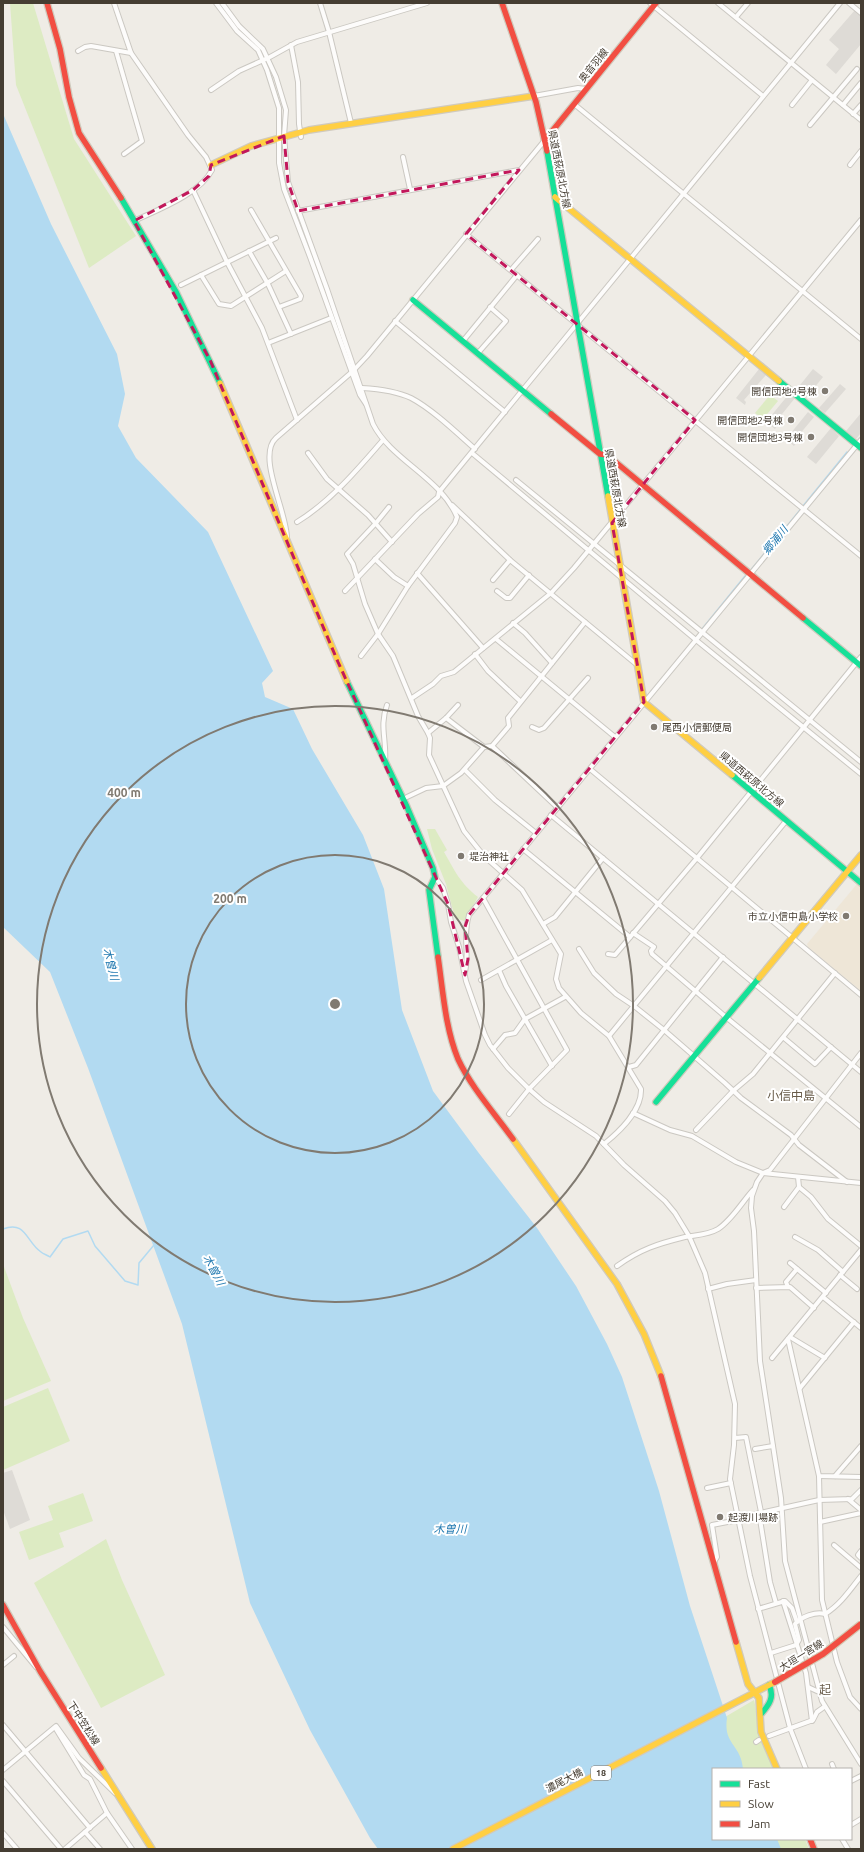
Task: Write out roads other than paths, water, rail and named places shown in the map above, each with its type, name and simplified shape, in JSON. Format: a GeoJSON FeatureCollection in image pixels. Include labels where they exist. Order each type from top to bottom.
{"type":"FeatureCollection","features":[{"type":"Feature","properties":{"kind":"street"},"geometry":{"type":"LineString","coordinates":[[47,3],[60,49],[69,97],[79,133],[121,198],[176,292],[210,360],[338,662],[418,833],[435,876],[443,888],[465,975],[485,1035],[493,1049],[508,1068],[529,1089],[544,1102],[604,1144],[624,1166],[665,1201],[689,1236],[705,1273],[735,1404],[735,1438],[731,1466],[731,1483],[738,1519],[758,1609],[790,1728],[806,1768]]}},
{"type":"Feature","properties":{"kind":"street"},"geometry":{"type":"LineString","coordinates":[[114,3],[131,53],[211,165],[212,170],[209,176],[193,190],[134,221]]}},
{"type":"Feature","properties":{"kind":"street"},"geometry":{"type":"LineString","coordinates":[[216,3],[240,34],[266,59]]}},
{"type":"Feature","properties":{"kind":"street"},"geometry":{"type":"LineString","coordinates":[[222,3],[239,26],[263,49],[279,108],[281,137],[288,182],[327,289],[360,395],[367,406]]}},
{"type":"Feature","properties":{"kind":"street"},"geometry":{"type":"LineString","coordinates":[[320,3],[329,32],[351,124]]}},
{"type":"Feature","properties":{"kind":"street"},"geometry":{"type":"LineString","coordinates":[[211,90],[240,71],[297,42],[427,3]]}},
{"type":"Feature","properties":{"kind":"street","name":"県道西萩原北方線"},"geometry":{"type":"LineString","coordinates":[[502,3],[534,96],[545,140],[636,664],[644,702],[861,883]]}},
{"type":"Feature","properties":{"kind":"street"},"geometry":{"type":"LineString","coordinates":[[718,3],[861,120]]}},
{"type":"Feature","properties":{"kind":"street"},"geometry":{"type":"LineString","coordinates":[[736,17],[748,3]]}},
{"type":"Feature","properties":{"kind":"street"},"geometry":{"type":"LineString","coordinates":[[344,591],[418,514],[438,497],[439,492],[840,3]]}},
{"type":"Feature","properties":{"kind":"street"},"geometry":{"type":"LineString","coordinates":[[849,3],[861,13]]}},
{"type":"Feature","properties":{"kind":"street"},"geometry":{"type":"LineString","coordinates":[[653,4],[763,96]]}},
{"type":"Feature","properties":{"kind":"street","name":"奥音羽線"},"geometry":{"type":"LineString","coordinates":[[545,140],[653,4]]}},
{"type":"Feature","properties":{"kind":"street"},"geometry":{"type":"LineString","coordinates":[[78,51],[85,47],[91,46],[131,53]]}},
{"type":"Feature","properties":{"kind":"street"},"geometry":{"type":"LineString","coordinates":[[291,46],[298,82],[299,124],[301,135]]}},
{"type":"Feature","properties":{"kind":"street"},"geometry":{"type":"LineString","coordinates":[[116,51],[142,141],[124,154]]}},
{"type":"Feature","properties":{"kind":"street"},"geometry":{"type":"LineString","coordinates":[[810,125],[857,69]]}},
{"type":"Feature","properties":{"kind":"street"},"geometry":{"type":"LineString","coordinates":[[792,105],[812,80]]}},
{"type":"Feature","properties":{"kind":"street"},"geometry":{"type":"LineString","coordinates":[[843,106],[861,83]]}},
{"type":"Feature","properties":{"kind":"street"},"geometry":{"type":"LineString","coordinates":[[211,165],[246,149],[281,137],[301,135],[322,127],[351,124],[462,105],[534,96],[578,88],[586,90]]}},
{"type":"Feature","properties":{"kind":"street"},"geometry":{"type":"LineString","coordinates":[[574,104],[861,339]]}},
{"type":"Feature","properties":{"kind":"street"},"geometry":{"type":"LineString","coordinates":[[853,114],[861,104]]}},
{"type":"Feature","properties":{"kind":"street"},"geometry":{"type":"LineString","coordinates":[[281,137],[279,163],[284,189],[331,318],[353,371],[362,388],[373,424],[383,440],[510,560],[636,664]]}},
{"type":"Feature","properties":{"kind":"street"},"geometry":{"type":"LineString","coordinates":[[287,541],[287,530],[276,491],[269,452],[270,445],[296,420],[353,371],[545,140]]}},
{"type":"Feature","properties":{"kind":"street"},"geometry":{"type":"LineString","coordinates":[[850,165],[861,151]]}},
{"type":"Feature","properties":{"kind":"street"},"geometry":{"type":"LineString","coordinates":[[403,157],[410,189]]}},
{"type":"Feature","properties":{"kind":"street"},"geometry":{"type":"LineString","coordinates":[[298,211],[410,189],[519,170]]}},
{"type":"Feature","properties":{"kind":"street"},"geometry":{"type":"LineString","coordinates":[[193,190],[268,343],[296,420]]}},
{"type":"Feature","properties":{"kind":"street"},"geometry":{"type":"LineString","coordinates":[[465,975],[468,959],[465,940],[465,927],[469,914],[804,509],[860,444],[749,357],[555,197]]}},
{"type":"Feature","properties":{"kind":"street"},"geometry":{"type":"LineString","coordinates":[[251,210],[301,296],[300,299],[279,307]]}},
{"type":"Feature","properties":{"kind":"street"},"geometry":{"type":"LineString","coordinates":[[412,698],[441,676],[454,672],[551,593],[612,523],[695,420],[749,357],[861,220]]}},
{"type":"Feature","properties":{"kind":"street"},"geometry":{"type":"LineString","coordinates":[[466,234],[861,556]]}},
{"type":"Feature","properties":{"kind":"street"},"geometry":{"type":"LineString","coordinates":[[180,285],[276,238]]}},
{"type":"Feature","properties":{"kind":"street"},"geometry":{"type":"LineString","coordinates":[[512,270],[538,239]]}},
{"type":"Feature","properties":{"kind":"street"},"geometry":{"type":"LineString","coordinates":[[249,251],[268,284],[291,334]]}},
{"type":"Feature","properties":{"kind":"street"},"geometry":{"type":"LineString","coordinates":[[201,275],[219,304],[231,306],[268,284],[286,271]]}},
{"type":"Feature","properties":{"kind":"street"},"geometry":{"type":"LineString","coordinates":[[463,341],[517,275]]}},
{"type":"Feature","properties":{"kind":"street"},"geometry":{"type":"LineString","coordinates":[[413,300],[600,454],[607,455],[750,575],[860,661],[630,937],[614,955],[608,954]]}},
{"type":"Feature","properties":{"kind":"street"},"geometry":{"type":"LineString","coordinates":[[478,353],[506,321],[490,307]]}},
{"type":"Feature","properties":{"kind":"street"},"geometry":{"type":"LineString","coordinates":[[268,343],[331,318]]}},
{"type":"Feature","properties":{"kind":"street"},"geometry":{"type":"LineString","coordinates":[[395,321],[505,412]]}},
{"type":"Feature","properties":{"kind":"street"},"geometry":{"type":"LineString","coordinates":[[362,388],[397,393],[411,398],[423,406],[473,451],[696,640],[861,774]]}},
{"type":"Feature","properties":{"kind":"street"},"geometry":{"type":"LineString","coordinates":[[297,522],[309,514],[338,487],[383,440]]}},
{"type":"Feature","properties":{"kind":"street"},"geometry":{"type":"LineString","coordinates":[[308,453],[327,478],[376,523],[392,542]]}},
{"type":"Feature","properties":{"kind":"street"},"geometry":{"type":"LineString","coordinates":[[516,480],[861,762]]}},
{"type":"Feature","properties":{"kind":"street"},"geometry":{"type":"LineString","coordinates":[[361,656],[378,634],[417,573],[455,523],[457,517],[450,504]]}},
{"type":"Feature","properties":{"kind":"street"},"geometry":{"type":"LineString","coordinates":[[389,507],[347,554],[353,564],[366,604],[378,634],[393,656],[412,698],[418,716],[428,733],[430,738],[429,755],[464,831],[484,856],[522,890],[561,954],[556,979],[559,988],[565,997],[581,1013],[609,1036],[641,1089],[641,1096],[633,1113],[619,1130],[604,1144]]}},
{"type":"Feature","properties":{"kind":"street"},"geometry":{"type":"LineString","coordinates":[[375,559],[394,577],[408,586]]}},
{"type":"Feature","properties":{"kind":"street"},"geometry":{"type":"LineString","coordinates":[[493,580],[510,560]]}},
{"type":"Feature","properties":{"kind":"street"},"geometry":{"type":"LineString","coordinates":[[417,573],[483,648]]}},
{"type":"Feature","properties":{"kind":"street"},"geometry":{"type":"LineString","coordinates":[[497,591],[506,598],[510,598],[529,575]]}},
{"type":"Feature","properties":{"kind":"street"},"geometry":{"type":"LineString","coordinates":[[407,796],[426,788],[443,786],[465,770],[484,747],[492,746],[509,726],[508,718],[520,701],[552,664],[585,622]]}},
{"type":"Feature","properties":{"kind":"street"},"geometry":{"type":"LineString","coordinates":[[513,623],[533,641],[552,664]]}},
{"type":"Feature","properties":{"kind":"street"},"geometry":{"type":"LineString","coordinates":[[496,639],[615,737]]}},
{"type":"Feature","properties":{"kind":"street"},"geometry":{"type":"LineString","coordinates":[[475,654],[488,671],[520,701]]}},
{"type":"Feature","properties":{"kind":"street"},"geometry":{"type":"LineString","coordinates":[[532,728],[539,730],[544,728],[588,678]]}},
{"type":"Feature","properties":{"kind":"street"},"geometry":{"type":"LineString","coordinates":[[428,733],[446,718],[458,704]]}},
{"type":"Feature","properties":{"kind":"street"},"geometry":{"type":"LineString","coordinates":[[385,761],[386,751],[383,738],[384,714],[387,705]]}},
{"type":"Feature","properties":{"kind":"street"},"geometry":{"type":"LineString","coordinates":[[446,718],[484,747]]}},
{"type":"Feature","properties":{"kind":"street"},"geometry":{"type":"LineString","coordinates":[[492,746],[558,808]]}},
{"type":"Feature","properties":{"kind":"street"},"geometry":{"type":"LineString","coordinates":[[590,769],[861,995]]}},
{"type":"Feature","properties":{"kind":"street"},"geometry":{"type":"LineString","coordinates":[[465,770],[495,800],[536,833]]}},
{"type":"Feature","properties":{"kind":"street"},"geometry":{"type":"LineString","coordinates":[[551,815],[861,1072]]}},
{"type":"Feature","properties":{"kind":"street"},"geometry":{"type":"LineString","coordinates":[[609,1036],[786,821]]}},
{"type":"Feature","properties":{"kind":"street"},"geometry":{"type":"LineString","coordinates":[[523,849],[630,937]]}},
{"type":"Feature","properties":{"kind":"street"},"geometry":{"type":"LineString","coordinates":[[656,1102],[861,856]]}},
{"type":"Feature","properties":{"kind":"street"},"geometry":{"type":"LineString","coordinates":[[543,924],[555,917],[603,858]]}},
{"type":"Feature","properties":{"kind":"street"},"geometry":{"type":"LineString","coordinates":[[435,876],[429,890],[432,926],[447,1022],[452,1042],[459,1060],[475,1086],[617,1284],[644,1334],[658,1365],[671,1405],[748,1684],[759,1698],[761,1714]]}},
{"type":"Feature","properties":{"kind":"street"},"geometry":{"type":"LineString","coordinates":[[483,898],[567,1050],[529,1089],[509,1114]]}},
{"type":"Feature","properties":{"kind":"street"},"geometry":{"type":"LineString","coordinates":[[633,933],[654,947],[651,951],[652,954],[695,991],[861,1127]]}},
{"type":"Feature","properties":{"kind":"street"},"geometry":{"type":"LineString","coordinates":[[481,980],[552,940]]}},
{"type":"Feature","properties":{"kind":"street"},"geometry":{"type":"LineString","coordinates":[[579,949],[588,964],[607,987],[664,1030],[733,1091],[768,1120],[794,1138],[798,1144],[847,1182]]}},
{"type":"Feature","properties":{"kind":"street"},"geometry":{"type":"LineString","coordinates":[[629,1067],[636,1064],[723,957]]}},
{"type":"Feature","properties":{"kind":"street"},"geometry":{"type":"LineString","coordinates":[[499,970],[506,986],[552,1066]]}},
{"type":"Feature","properties":{"kind":"street"},"geometry":{"type":"LineString","coordinates":[[696,1130],[733,1091],[747,1080],[784,1038],[835,973]]}},
{"type":"Feature","properties":{"kind":"street"},"geometry":{"type":"LineString","coordinates":[[493,1049],[505,1035],[515,1033],[525,1019],[565,997]]}},
{"type":"Feature","properties":{"kind":"street"},"geometry":{"type":"LineString","coordinates":[[784,1038],[815,1064],[831,1047]]}},
{"type":"Feature","properties":{"kind":"street"},"geometry":{"type":"LineString","coordinates":[[617,1266],[641,1250],[689,1236],[704,1235],[718,1229],[728,1220],[755,1187],[763,1173],[770,1170],[861,1053]]}},
{"type":"Feature","properties":{"kind":"street"},"geometry":{"type":"LineString","coordinates":[[633,1113],[670,1130],[692,1136],[736,1162],[763,1173],[861,1183]]}},
{"type":"Feature","properties":{"kind":"street"},"geometry":{"type":"LineString","coordinates":[[784,1207],[799,1187],[798,1177]]}},
{"type":"Feature","properties":{"kind":"street"},"geometry":{"type":"LineString","coordinates":[[755,1187],[752,1196],[751,1208],[754,1231],[760,1361],[782,1508],[784,1561],[824,1707],[861,1764]]}},
{"type":"Feature","properties":{"kind":"street"},"geometry":{"type":"LineString","coordinates":[[799,1187],[811,1197],[828,1219],[861,1246]]}},
{"type":"Feature","properties":{"kind":"street"},"geometry":{"type":"LineString","coordinates":[[795,1237],[818,1250],[857,1289]]}},
{"type":"Feature","properties":{"kind":"street"},"geometry":{"type":"LineString","coordinates":[[772,1358],[861,1250]]}},
{"type":"Feature","properties":{"kind":"street"},"geometry":{"type":"LineString","coordinates":[[790,1263],[861,1328]]}},
{"type":"Feature","properties":{"kind":"street"},"geometry":{"type":"LineString","coordinates":[[797,1269],[786,1282],[788,1287],[814,1308]]}},
{"type":"Feature","properties":{"kind":"street"},"geometry":{"type":"LineString","coordinates":[[708,1289],[726,1284],[756,1280]]}},
{"type":"Feature","properties":{"kind":"street"},"geometry":{"type":"LineString","coordinates":[[756,1288],[788,1287]]}},
{"type":"Feature","properties":{"kind":"street"},"geometry":{"type":"LineString","coordinates":[[800,1388],[854,1322]]}},
{"type":"Feature","properties":{"kind":"street"},"geometry":{"type":"LineString","coordinates":[[789,1338],[825,1358]]}},
{"type":"Feature","properties":{"kind":"street"},"geometry":{"type":"LineString","coordinates":[[789,1338],[818,1476],[822,1600],[837,1662],[845,1685],[850,1697],[861,1708]]}},
{"type":"Feature","properties":{"kind":"street"},"geometry":{"type":"LineString","coordinates":[[735,1438],[746,1437],[760,1513],[770,1582],[776,1604]]}},
{"type":"Feature","properties":{"kind":"street"},"geometry":{"type":"LineString","coordinates":[[755,1448],[773,1446]]}},
{"type":"Feature","properties":{"kind":"street"},"geometry":{"type":"LineString","coordinates":[[835,1476],[861,1446]]}},
{"type":"Feature","properties":{"kind":"street"},"geometry":{"type":"LineString","coordinates":[[818,1476],[861,1477]]}},
{"type":"Feature","properties":{"kind":"street"},"geometry":{"type":"LineString","coordinates":[[707,1488],[731,1483]]}},
{"type":"Feature","properties":{"kind":"street"},"geometry":{"type":"LineString","coordinates":[[714,1562],[717,1557],[712,1525],[819,1500],[848,1499],[856,1496],[861,1490]]}},
{"type":"Feature","properties":{"kind":"street"},"geometry":{"type":"LineString","coordinates":[[856,1496],[861,1497]]}},
{"type":"Feature","properties":{"kind":"street"},"geometry":{"type":"LineString","coordinates":[[848,1499],[861,1511]]}},
{"type":"Feature","properties":{"kind":"street"},"geometry":{"type":"LineString","coordinates":[[820,1522],[861,1511]]}},
{"type":"Feature","properties":{"kind":"street"},"geometry":{"type":"LineString","coordinates":[[834,1545],[861,1568]]}},
{"type":"Feature","properties":{"kind":"street"},"geometry":{"type":"LineString","coordinates":[[861,1551],[858,1555],[861,1558]]}},
{"type":"Feature","properties":{"kind":"street"},"geometry":{"type":"LineString","coordinates":[[797,1622],[800,1618],[822,1613],[825,1614],[841,1601],[861,1576]]}},
{"type":"Feature","properties":{"kind":"street"},"geometry":{"type":"LineString","coordinates":[[758,1609],[783,1601]]}},
{"type":"Feature","properties":{"kind":"street"},"geometry":{"type":"LineString","coordinates":[[771,1653],[796,1645],[799,1640],[797,1622],[792,1608],[785,1601],[783,1601]]}},
{"type":"Feature","properties":{"kind":"street"},"geometry":{"type":"LineString","coordinates":[[783,1601],[806,1673],[812,1721]]}},
{"type":"Feature","properties":{"kind":"street","name":"下中笠松線"},"geometry":{"type":"LineString","coordinates":[[3,1605],[40,1671],[152,1849]]}},
{"type":"Feature","properties":{"kind":"street","name":"大垣一宮線"},"geometry":{"type":"LineString","coordinates":[[748,1696],[772,1684],[823,1654],[861,1624]]}},
{"type":"Feature","properties":{"kind":"street"},"geometry":{"type":"LineString","coordinates":[[3,1627],[40,1671]]}},
{"type":"Feature","properties":{"kind":"street"},"geometry":{"type":"LineString","coordinates":[[3,1665],[14,1656]]}},
{"type":"Feature","properties":{"kind":"street"},"geometry":{"type":"LineString","coordinates":[[772,1684],[771,1701],[761,1714],[759,1720],[761,1732],[777,1768]]}},
{"type":"Feature","properties":{"kind":"street"},"geometry":{"type":"LineString","coordinates":[[808,1687],[819,1692]]}},
{"type":"Feature","properties":{"kind":"street","name":"濃尾大橋"},"geometry":{"type":"LineString","coordinates":[[453,1849],[748,1696]]}},
{"type":"Feature","properties":{"kind":"street"},"geometry":{"type":"LineString","coordinates":[[769,1736],[812,1721],[817,1712],[824,1707]]}},
{"type":"Feature","properties":{"kind":"street"},"geometry":{"type":"LineString","coordinates":[[3,1725],[90,1828]]}},
{"type":"Feature","properties":{"kind":"street"},"geometry":{"type":"LineString","coordinates":[[56,1726],[79,1758],[120,1797]]}},
{"type":"Feature","properties":{"kind":"street"},"geometry":{"type":"LineString","coordinates":[[3,1770],[56,1726]]}},
{"type":"Feature","properties":{"kind":"street"},"geometry":{"type":"LineString","coordinates":[[56,1726],[56,1731],[84,1775],[90,1779],[108,1813],[132,1849]]}},
{"type":"Feature","properties":{"kind":"street"},"geometry":{"type":"LineString","coordinates":[[852,1780],[861,1776]]}},
{"type":"Feature","properties":{"kind":"street"},"geometry":{"type":"LineString","coordinates":[[3,1781],[61,1849]]}},
{"type":"Feature","properties":{"kind":"street"},"geometry":{"type":"LineString","coordinates":[[64,1849],[108,1813]]}},
{"type":"Feature","properties":{"kind":"street"},"geometry":{"type":"LineString","coordinates":[[852,1824],[861,1819]]}},
{"type":"Feature","properties":{"kind":"street"},"geometry":{"type":"LineString","coordinates":[[85,1832],[100,1849]]}},
{"type":"Feature","properties":{"kind":"street"},"geometry":{"type":"LineString","coordinates":[[3,1833],[17,1849]]}},
{"type":"Feature","properties":{"kind":"street"},"geometry":{"type":"LineString","coordinates":[[843,1840],[848,1849]]}},
{"type":"Feature","properties":{"kind":"water","name":"木曽川"},"geometry":{"type":"Polygon","coordinates":[[[3,110],[4,116],[51,224],[117,354],[125,394],[118,426],[136,458],[208,532],[273,671],[262,683],[265,697],[293,709],[312,749],[363,835],[384,889],[402,1010],[433,1091],[537,1228],[576,1286],[607,1344],[622,1377],[659,1491],[690,1606],[727,1718],[726,1727],[728,1734],[742,1761],[743,1768],[712,1768],[712,1840],[777,1840],[781,1849],[378,1849],[370,1838],[310,1730],[250,1603],[182,1324],[88,1068],[50,972],[3,927],[3,110]]]}},
{"type":"Feature","properties":{"kind":"waterway","name":"郷浦川"},"geometry":{"type":"LineString","coordinates":[[803,506],[847,452]]}},
{"type":"Feature","properties":{"kind":"waterway","name":"郷浦川"},"geometry":{"type":"LineString","coordinates":[[750,571],[800,510]]}},
{"type":"Feature","properties":{"kind":"waterway","name":"郷浦川"},"geometry":{"type":"LineString","coordinates":[[702,629],[745,576]]}},
{"type":"Feature","properties":{"kind":"waterway"},"geometry":{"type":"LineString","coordinates":[[3,1229],[17,1227],[25,1233],[36,1248],[50,1257],[63,1239],[88,1231],[95,1246],[125,1281],[138,1285],[139,1263],[154,1245]]}},
{"type":"Feature","properties":{"kind":"place","name":"開信団地4号棟"},"geometry":{"type":"Point","coordinates":[825,391]}},
{"type":"Feature","properties":{"kind":"place","name":"開信団地2号棟"},"geometry":{"type":"Point","coordinates":[791,420]}},
{"type":"Feature","properties":{"kind":"place","name":"開信団地3号棟"},"geometry":{"type":"Point","coordinates":[811,437]}},
{"type":"Feature","properties":{"kind":"place","name":"尾西小信郵便局"},"geometry":{"type":"Point","coordinates":[654,727]}},
{"type":"Feature","properties":{"kind":"place","name":"堤治神社"},"geometry":{"type":"Point","coordinates":[461,856]}},
{"type":"Feature","properties":{"kind":"place","name":"市立小信中島小学校"},"geometry":{"type":"Point","coordinates":[846,916]}},
{"type":"Feature","properties":{"kind":"place","name":"起渡川場跡"},"geometry":{"type":"Point","coordinates":[720,1517]}},
{"type":"Feature","properties":{"kind":"district","name":"小信中島"},"geometry":{"type":"Point","coordinates":[791,1096]}},
{"type":"Feature","properties":{"kind":"district","name":"起"},"geometry":{"type":"Point","coordinates":[825,1690]}}]}
